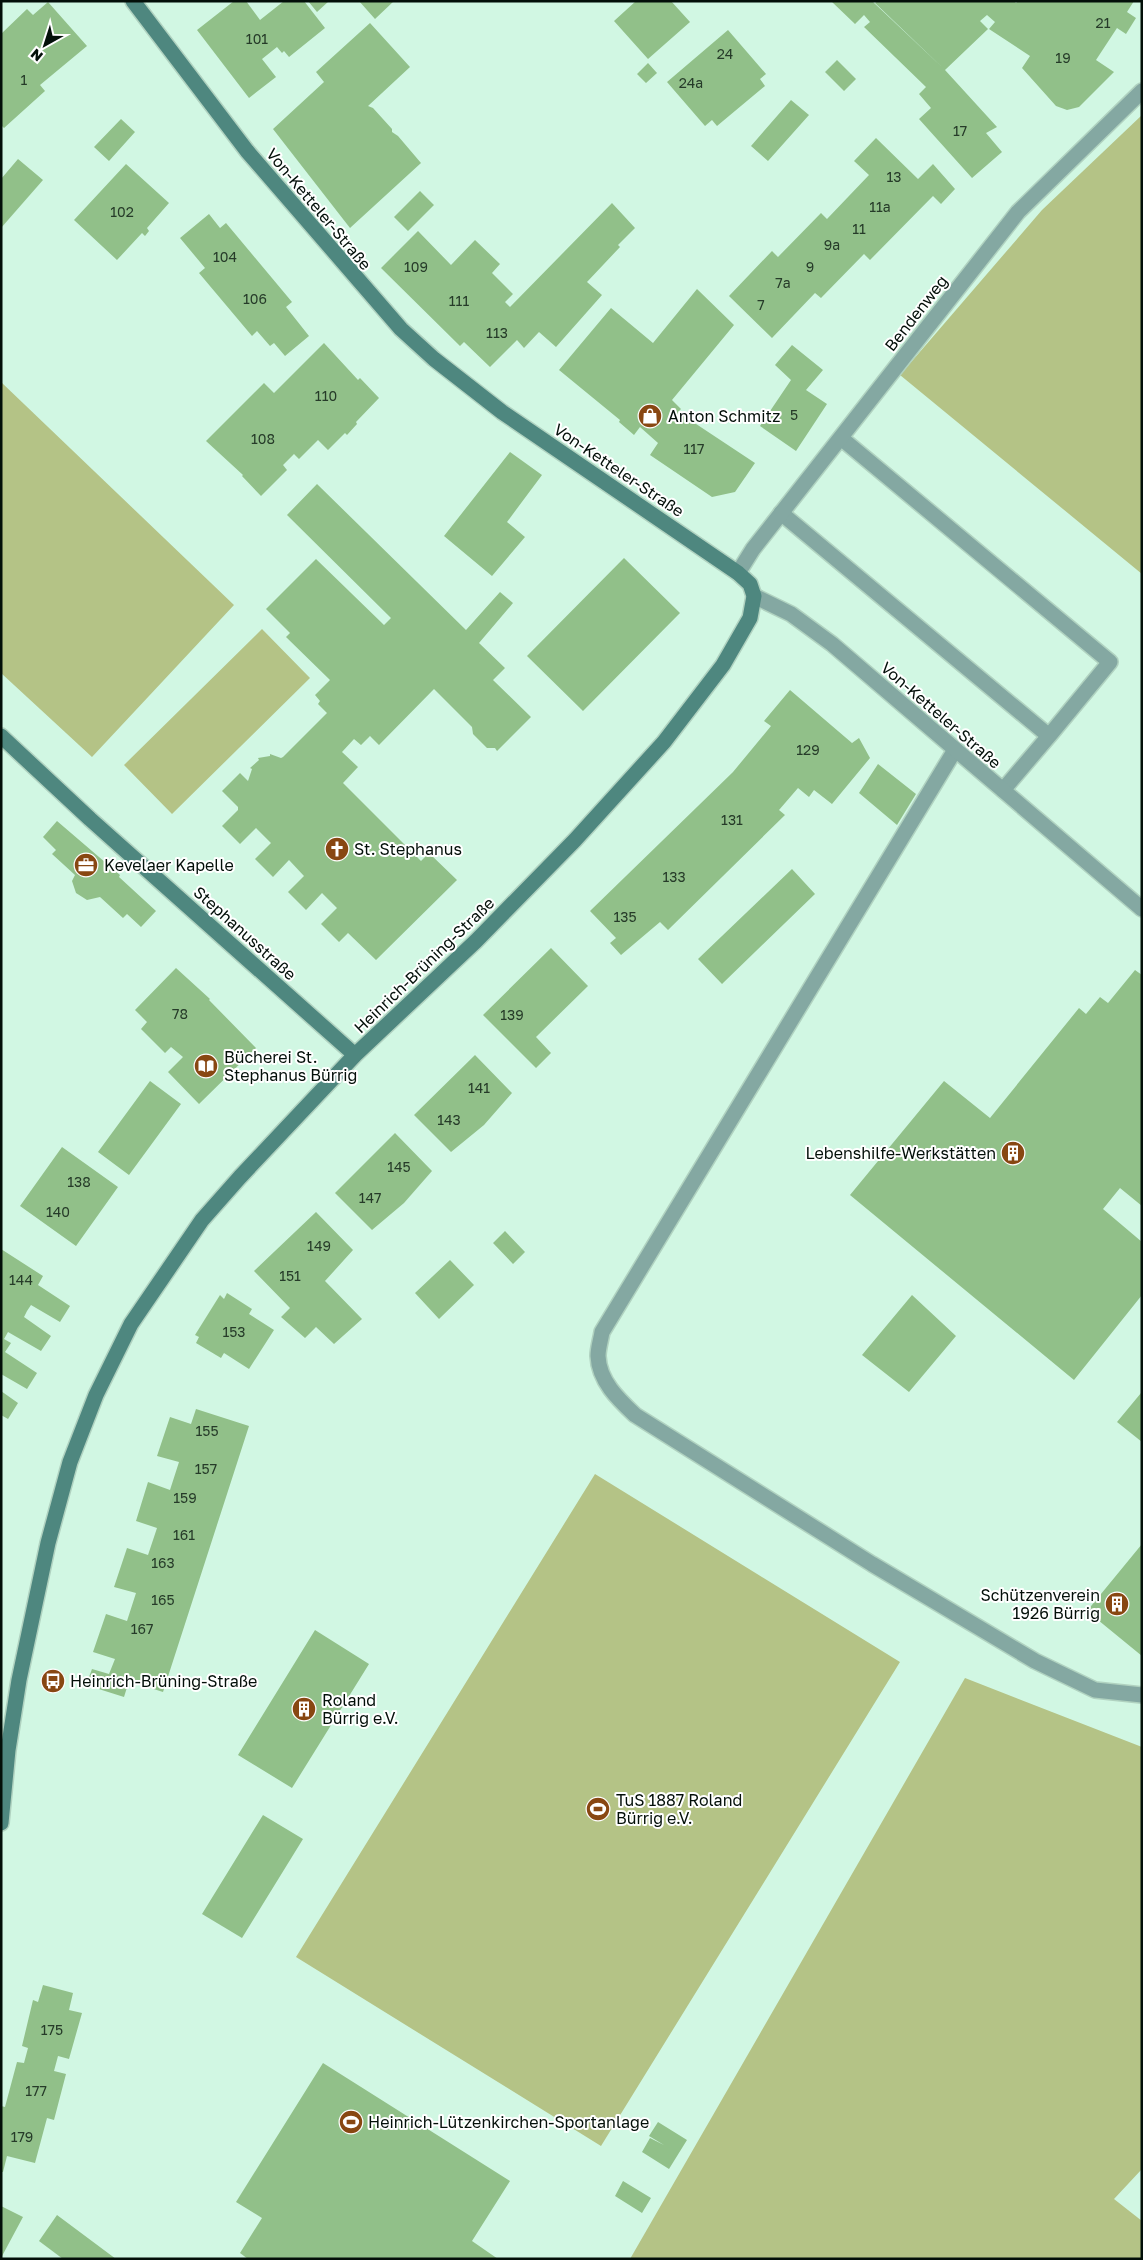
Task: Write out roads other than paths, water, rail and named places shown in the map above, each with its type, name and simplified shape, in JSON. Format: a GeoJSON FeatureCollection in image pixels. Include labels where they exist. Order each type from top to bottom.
{"type":"FeatureCollection","features":[{"type":"Feature","properties":{"kind":"street","name":"Von-Ketteler-Straße"},"geometry":{"type":"LineString","coordinates":[[133,1],[247,151],[401,329],[434,359],[502,412],[738,573],[750,584],[754,596],[791,614],[832,644],[1142,909]]}},
{"type":"Feature","properties":{"kind":"street","name":"Bendenweg"},"geometry":{"type":"LineString","coordinates":[[738,573],[753,549],[1018,212],[1142,91]]}},
{"type":"Feature","properties":{"kind":"street"},"geometry":{"type":"LineString","coordinates":[[840,438],[1110,662],[1050,736],[1002,790]]}},
{"type":"Feature","properties":{"kind":"street"},"geometry":{"type":"LineString","coordinates":[[781,514],[1050,736]]}},
{"type":"Feature","properties":{"kind":"street","name":"Heinrich-Brüning-Straße"},"geometry":{"type":"LineString","coordinates":[[1,1823],[8,1750],[19,1680],[48,1543],[70,1462],[96,1395],[131,1324],[202,1220],[240,1177],[355,1055],[482,934],[575,840],[664,742],[726,659],[750,618],[754,596]]}},
{"type":"Feature","properties":{"kind":"street","name":"Stephanusstraße"},"geometry":{"type":"LineString","coordinates":[[1,736],[90,819],[355,1055]]}},
{"type":"Feature","properties":{"kind":"street"},"geometry":{"type":"LineString","coordinates":[[955,750],[602,1332],[598,1355],[603,1377],[615,1396],[635,1415],[872,1564],[1035,1661],[1095,1690],[1142,1695]]}},
{"type":"Feature","properties":{"kind":"place","name":"Anton Schmitz"},"geometry":{"type":"Point","coordinates":[650,416]}},
{"type":"Feature","properties":{"kind":"place","name":"St. Stephanus"},"geometry":{"type":"Point","coordinates":[337,849]}},
{"type":"Feature","properties":{"kind":"place","name":"Kevelaer Kapelle"},"geometry":{"type":"Point","coordinates":[86,865]}},
{"type":"Feature","properties":{"kind":"place","name":"Bücherei St. Stephanus Bürrig"},"geometry":{"type":"Point","coordinates":[206,1066]}},
{"type":"Feature","properties":{"kind":"place","name":"Lebenshilfe-Werkstätten"},"geometry":{"type":"Point","coordinates":[1013,1153]}},
{"type":"Feature","properties":{"kind":"place","name":"Schützenverein 1926 Bürrig"},"geometry":{"type":"Point","coordinates":[1117,1604]}},
{"type":"Feature","properties":{"kind":"place","name":"Heinrich-Brüning-Straße"},"geometry":{"type":"Point","coordinates":[53,1681]}},
{"type":"Feature","properties":{"kind":"place","name":"Roland Bürrig e.V."},"geometry":{"type":"Point","coordinates":[304,1709]}},
{"type":"Feature","properties":{"kind":"place","name":"TuS 1887 Roland Bürrig e.V."},"geometry":{"type":"Point","coordinates":[598,1809]}},
{"type":"Feature","properties":{"kind":"place","name":"Heinrich-Lützenkirchen-Sportanlage"},"geometry":{"type":"Point","coordinates":[351,2122]}}]}
